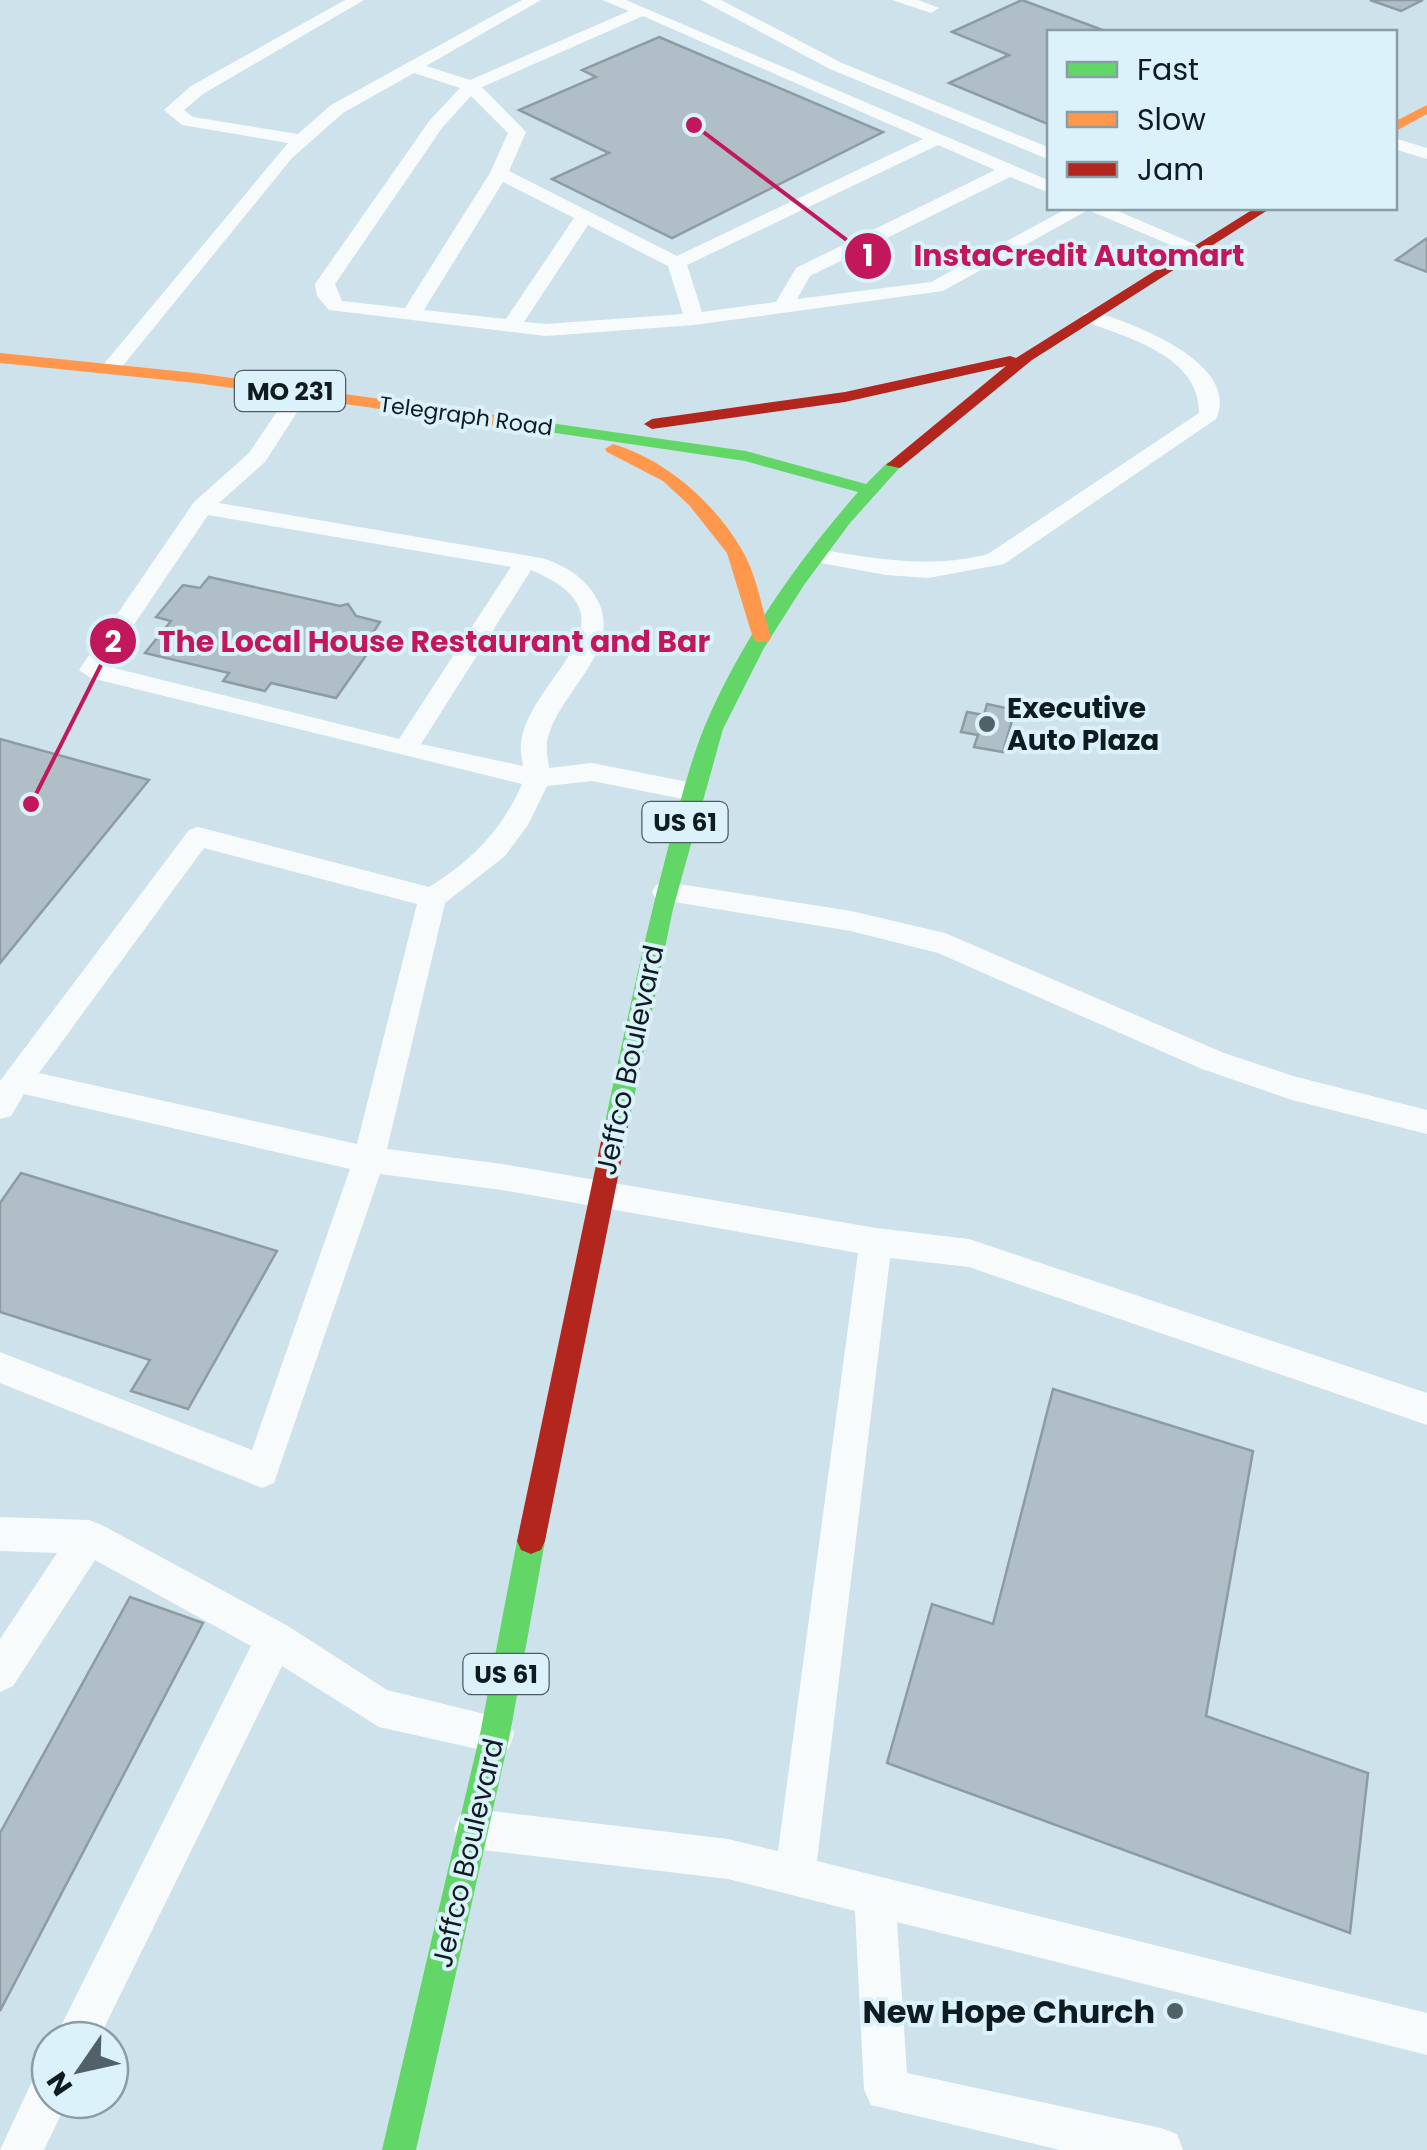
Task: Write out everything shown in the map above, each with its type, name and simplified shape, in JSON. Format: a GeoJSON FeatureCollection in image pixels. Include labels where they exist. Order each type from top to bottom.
{"type":"FeatureCollection","features":[{"type":"Feature","properties":{"kind":"main road"},"geometry":{"type":"LineString","coordinates":[[1397,126],[1427,109]]}},
{"type":"Feature","properties":{"kind":"main road","name":"Jeffco Boulevard"},"geometry":{"type":"LineString","coordinates":[[399,2150],[495,1734],[554,1414],[666,892],[693,792],[720,716],[762,638],[868,490],[1028,357],[1261,210]]}},
{"type":"Feature","properties":{"kind":"main road"},"geometry":{"type":"LineString","coordinates":[[579,432],[845,396],[1028,357]]}},
{"type":"Feature","properties":{"kind":"main road","name":"Telegraph Road"},"geometry":{"type":"LineString","coordinates":[[0,358],[300,392],[746,456],[868,490]]}},
{"type":"Feature","properties":{"kind":"main road"},"geometry":{"type":"LineString","coordinates":[[579,432],[669,478],[695,501],[735,552],[762,638]]}},
{"type":"Feature","properties":{"kind":"lane"},"geometry":{"type":"LineString","coordinates":[[302,140],[188,120],[172,110],[197,90],[356,0]]}},
{"type":"Feature","properties":{"kind":"lane"},"geometry":{"type":"LineString","coordinates":[[110,369],[302,140],[336,109],[534,0]]}},
{"type":"Feature","properties":{"kind":"lane"},"geometry":{"type":"LineString","coordinates":[[610,0],[643,10],[1047,187]]}},
{"type":"Feature","properties":{"kind":"lane"},"geometry":{"type":"LineString","coordinates":[[900,0],[931,8]]}},
{"type":"Feature","properties":{"kind":"lane"},"geometry":{"type":"LineString","coordinates":[[722,2],[836,66],[1047,154]]}},
{"type":"Feature","properties":{"kind":"lane"},"geometry":{"type":"LineString","coordinates":[[643,10],[471,86],[436,124],[325,284],[327,296],[336,306],[546,330],[694,319],[936,287],[1077,210]]}},
{"type":"Feature","properties":{"kind":"lane"},"geometry":{"type":"LineString","coordinates":[[411,315],[499,172],[517,132],[471,86],[412,67]]}},
{"type":"Feature","properties":{"kind":"lane"},"geometry":{"type":"LineString","coordinates":[[677,262],[938,138]]}},
{"type":"Feature","properties":{"kind":"lane"},"geometry":{"type":"LineString","coordinates":[[1397,144],[1427,154]]}},
{"type":"Feature","properties":{"kind":"lane"},"geometry":{"type":"LineString","coordinates":[[784,305],[804,272],[1008,171]]}},
{"type":"Feature","properties":{"kind":"lane"},"geometry":{"type":"LineString","coordinates":[[499,172],[677,262],[694,319]]}},
{"type":"Feature","properties":{"kind":"lane"},"geometry":{"type":"LineString","coordinates":[[1101,210],[1197,249]]}},
{"type":"Feature","properties":{"kind":"lane"},"geometry":{"type":"LineString","coordinates":[[512,326],[585,216]]}},
{"type":"Feature","properties":{"kind":"lane"},"geometry":{"type":"LineString","coordinates":[[818,556],[913,572],[956,572],[996,560],[1209,416],[1212,398],[1203,375],[1155,344],[1091,317]]}},
{"type":"Feature","properties":{"kind":"lane"},"geometry":{"type":"LineString","coordinates":[[300,392],[257,457],[202,508],[91,670],[537,778],[592,772],[693,792]]}},
{"type":"Feature","properties":{"kind":"lane"},"geometry":{"type":"LineString","coordinates":[[0,1367],[262,1471],[369,1160],[432,898],[484,865],[504,842],[537,778],[534,738],[594,636],[589,597],[572,580],[541,565],[202,508]]}},
{"type":"Feature","properties":{"kind":"lane"},"geometry":{"type":"LineString","coordinates":[[405,749],[524,564]]}},
{"type":"Feature","properties":{"kind":"lane"},"geometry":{"type":"LineString","coordinates":[[0,1108],[16,1080],[198,836],[432,898]]}},
{"type":"Feature","properties":{"kind":"lane"},"geometry":{"type":"LineString","coordinates":[[666,892],[852,921],[944,944],[1213,1061],[1321,1096],[1427,1122]]}},
{"type":"Feature","properties":{"kind":"lane"},"geometry":{"type":"LineString","coordinates":[[16,1080],[369,1160],[969,1254],[1427,1409]]}},
{"type":"Feature","properties":{"kind":"lane"},"geometry":{"type":"LineString","coordinates":[[795,1876],[876,1242]]}},
{"type":"Feature","properties":{"kind":"lane"},"geometry":{"type":"LineString","coordinates":[[0,1534],[89,1537],[275,1639],[379,1708],[495,1734]]}},
{"type":"Feature","properties":{"kind":"lane"},"geometry":{"type":"LineString","coordinates":[[0,1673],[89,1537]]}},
{"type":"Feature","properties":{"kind":"lane"},"geometry":{"type":"LineString","coordinates":[[85,2020],[275,1639]]}},
{"type":"Feature","properties":{"kind":"lane"},"geometry":{"type":"LineString","coordinates":[[474,1829],[728,1859],[1427,2034]]}},
{"type":"Feature","properties":{"kind":"lane"},"geometry":{"type":"LineString","coordinates":[[876,1896],[886,2090],[1161,2150]]}},
{"type":"Feature","properties":{"kind":"lane"},"geometry":{"type":"LineString","coordinates":[[0,2142],[18,2150],[34,2120]]}},
{"type":"Feature","properties":{"kind":"building"},"geometry":{"type":"Polygon","coordinates":[[[1022,0],[1103,30],[1047,30],[1047,124],[949,83],[1009,55],[952,32],[1022,0]]]}},
{"type":"Feature","properties":{"kind":"building"},"geometry":{"type":"Polygon","coordinates":[[[1370,0],[1423,0],[1401,11],[1370,0]]]}},
{"type":"Feature","properties":{"kind":"building"},"geometry":{"type":"Polygon","coordinates":[[[659,37],[883,132],[672,238],[552,179],[609,153],[519,110],[596,77],[582,70],[659,37]]]}},
{"type":"Feature","properties":{"kind":"building"},"geometry":{"type":"Polygon","coordinates":[[[1427,238],[1427,272],[1396,260],[1427,238]]]}},
{"type":"Feature","properties":{"kind":"building"},"geometry":{"type":"Polygon","coordinates":[[[209,577],[340,606],[348,604],[356,616],[380,622],[368,640],[376,651],[367,654],[336,698],[271,683],[265,691],[223,681],[229,673],[145,653],[171,621],[156,617],[183,585],[200,588],[209,577]]]}},
{"type":"Feature","properties":{"kind":"building","name":"Executive Auto Plaza"},"geometry":{"type":"Polygon","coordinates":[[[987,704],[1015,710],[1003,752],[974,747],[978,735],[961,732],[967,712],[984,715],[987,704]]]}},
{"type":"Feature","properties":{"kind":"building"},"geometry":{"type":"Polygon","coordinates":[[[0,739],[149,780],[0,963],[0,739]]]}},
{"type":"Feature","properties":{"kind":"building"},"geometry":{"type":"Polygon","coordinates":[[[21,1173],[277,1251],[188,1409],[131,1391],[150,1360],[0,1312],[0,1203],[21,1173]]]}},
{"type":"Feature","properties":{"kind":"building"},"geometry":{"type":"Polygon","coordinates":[[[1053,1389],[1253,1451],[1206,1716],[1368,1773],[1350,1933],[887,1763],[932,1604],[993,1624],[1053,1389]]]}},
{"type":"Feature","properties":{"kind":"building"},"geometry":{"type":"Polygon","coordinates":[[[130,1597],[203,1623],[0,2011],[0,1833],[130,1597]]]}},
{"type":"Feature","properties":{"kind":"traffic: fast"},"geometry":{"type":"LineString","coordinates":[[501,421],[746,456],[868,490]]}},
{"type":"Feature","properties":{"kind":"traffic: fast"},"geometry":{"type":"LineString","coordinates":[[616,1127],[663,909],[693,790],[714,729],[736,681],[797,582],[844,519],[894,465]]}},
{"type":"Feature","properties":{"kind":"traffic: fast"},"geometry":{"type":"LineString","coordinates":[[399,2150],[495,1734],[531,1541]]}},
{"type":"Feature","properties":{"kind":"traffic: slow"},"geometry":{"type":"LineString","coordinates":[[1397,126],[1427,109]]}},
{"type":"Feature","properties":{"kind":"traffic: slow"},"geometry":{"type":"LineString","coordinates":[[0,358],[196,378],[501,421]]}},
{"type":"Feature","properties":{"kind":"traffic: slow"},"geometry":{"type":"LineString","coordinates":[[613,449],[669,478],[695,501],[735,552],[762,638]]}},
{"type":"Feature","properties":{"kind":"traffic: jam"},"geometry":{"type":"LineString","coordinates":[[894,465],[1027,357],[1261,210]]}},
{"type":"Feature","properties":{"kind":"traffic: jam"},"geometry":{"type":"LineString","coordinates":[[652,424],[845,397],[1010,361]]}},
{"type":"Feature","properties":{"kind":"traffic: jam"},"geometry":{"type":"LineString","coordinates":[[531,1541],[616,1127]]}},
{"type":"Feature","properties":{"kind":"place","name":"InstaCredit Automart"},"geometry":{"type":"Point","coordinates":[694,125]}},
{"type":"Feature","properties":{"kind":"place","name":"Executive Auto Plaza"},"geometry":{"type":"Point","coordinates":[987,724]}},
{"type":"Feature","properties":{"kind":"place","name":"The Local House Restaurant and Bar"},"geometry":{"type":"Point","coordinates":[31,804]}},
{"type":"Feature","properties":{"kind":"place","name":"New Hope Church"},"geometry":{"type":"Point","coordinates":[1175,2011]}}]}
